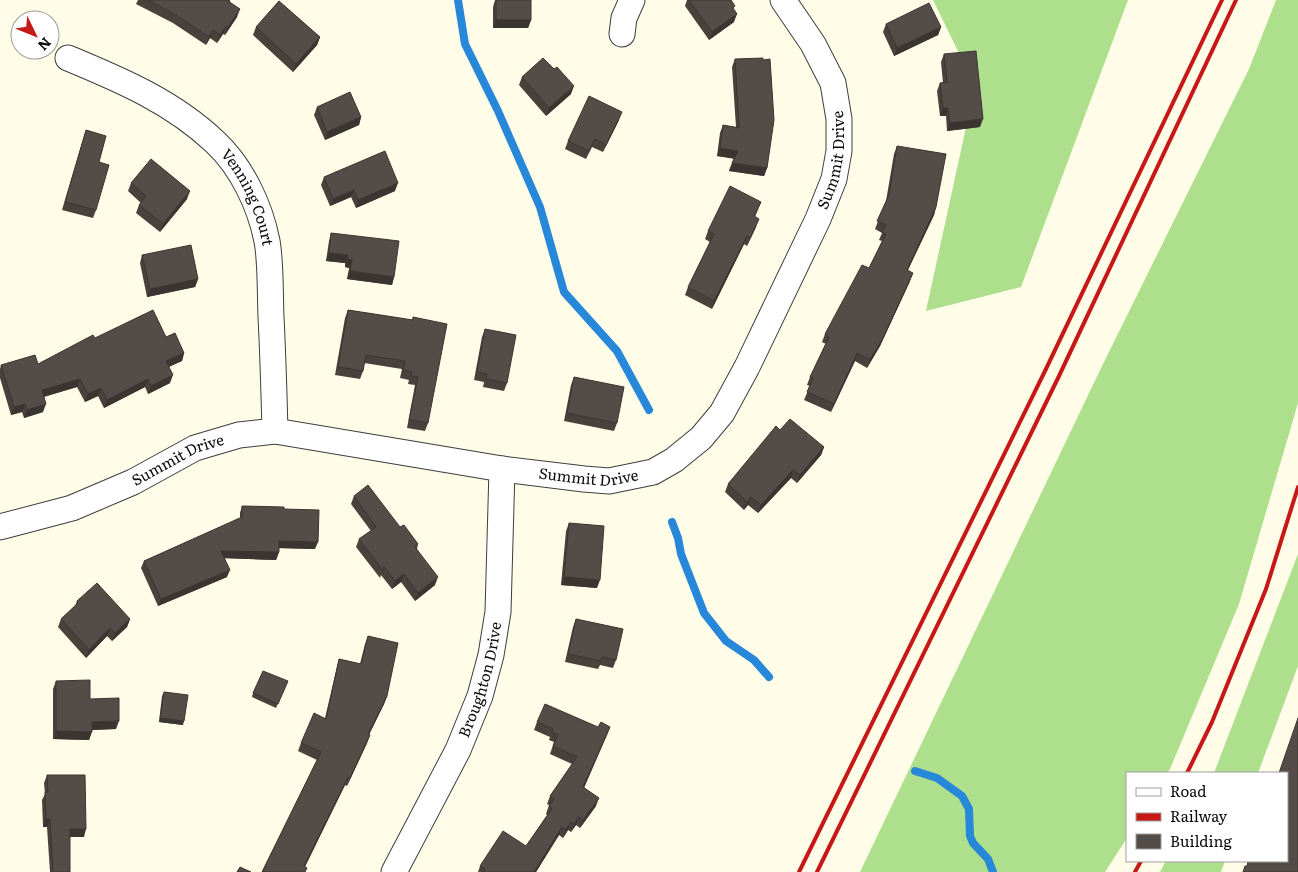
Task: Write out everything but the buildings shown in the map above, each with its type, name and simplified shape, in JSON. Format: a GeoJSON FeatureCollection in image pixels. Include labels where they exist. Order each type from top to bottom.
{"type":"FeatureCollection","features":[{"type":"Feature","properties":{"kind":"street"},"geometry":{"type":"LineString","coordinates":[[622,34],[624,18],[632,0]]}},
{"type":"Feature","properties":{"kind":"street","name":"Summit Drive"},"geometry":{"type":"LineString","coordinates":[[0,527],[72,508],[133,482],[195,448],[239,435],[274,431],[502,469],[584,480],[610,481],[652,472],[674,460],[701,438],[722,413],[747,367],[818,219],[834,179],[839,151],[839,119],[833,83],[813,44],[783,0]]}},
{"type":"Feature","properties":{"kind":"street","name":"Venning Court"},"geometry":{"type":"LineString","coordinates":[[68,58],[128,83],[159,99],[190,121],[216,143],[248,186],[257,206],[267,242],[274,384],[274,431]]}},
{"type":"Feature","properties":{"kind":"street","name":"Broughton Drive"},"geometry":{"type":"LineString","coordinates":[[394,872],[458,750],[480,696],[491,655],[498,612],[502,469]]}},
{"type":"Feature","properties":{"kind":"green space"},"geometry":{"type":"Polygon","coordinates":[[[933,0],[1128,0],[1021,287],[926,311],[975,86],[933,0]]]}},
{"type":"Feature","properties":{"kind":"green space"},"geometry":{"type":"Polygon","coordinates":[[[1276,0],[1298,0],[1298,403],[1239,604],[1170,769],[1168,772],[1126,772],[1126,840],[1105,872],[860,872],[1102,366],[1249,69],[1276,0]]]}},
{"type":"Feature","properties":{"kind":"green space"},"geometry":{"type":"Polygon","coordinates":[[[1298,554],[1298,666],[1258,772],[1214,772],[1298,554]]]}},
{"type":"Feature","properties":{"kind":"green space"},"geometry":{"type":"Polygon","coordinates":[[[1165,862],[1225,862],[1221,872],[1160,872],[1165,862]]]}},
{"type":"Feature","properties":{"kind":"waterway"},"geometry":{"type":"LineString","coordinates":[[458,0],[465,44],[498,111],[540,207],[564,292],[617,351],[649,410]]}},
{"type":"Feature","properties":{"kind":"waterway"},"geometry":{"type":"LineString","coordinates":[[672,522],[681,554],[704,613],[726,641],[754,660],[769,677]]}},
{"type":"Feature","properties":{"kind":"waterway"},"geometry":{"type":"LineString","coordinates":[[915,771],[937,778],[962,796],[969,809],[970,836],[973,843],[988,859],[993,872]]}},
{"type":"Feature","properties":{"kind":"railway"},"geometry":{"type":"LineString","coordinates":[[799,872],[1045,371],[1222,0]]}},
{"type":"Feature","properties":{"kind":"railway"},"geometry":{"type":"LineString","coordinates":[[817,872],[1059,376],[1236,0]]}},
{"type":"Feature","properties":{"kind":"railway"},"geometry":{"type":"LineString","coordinates":[[1187,772],[1212,722],[1266,589],[1298,487]]}},
{"type":"Feature","properties":{"kind":"railway"},"geometry":{"type":"LineString","coordinates":[[1135,872],[1140,862]]}}]}
